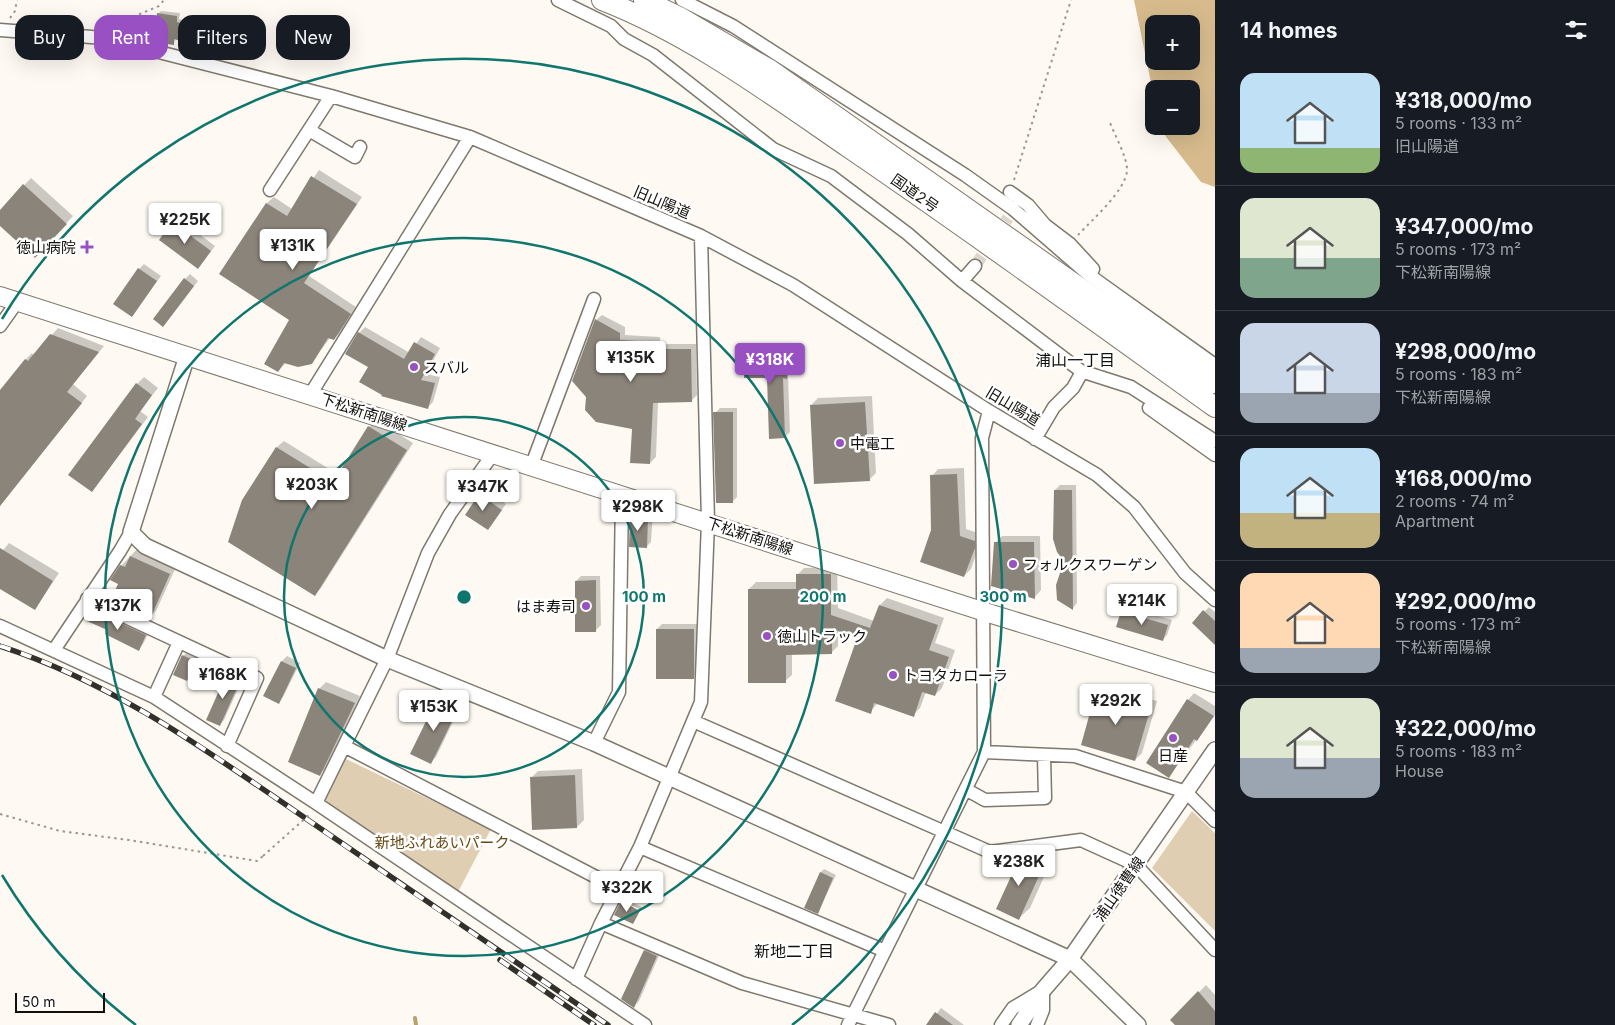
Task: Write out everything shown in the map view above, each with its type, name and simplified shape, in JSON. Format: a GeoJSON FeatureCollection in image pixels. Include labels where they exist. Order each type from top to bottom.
{"type":"FeatureCollection","features":[{"type":"Feature","properties":{"kind":"highway","name":"国道2号"},"geometry":{"type":"LineString","coordinates":[[602,0],[674,34],[868,148],[1215,383]]}},
{"type":"Feature","properties":{"kind":"highway","name":"国道2号"},"geometry":{"type":"LineString","coordinates":[[644,0],[680,17],[770,70],[868,148],[1053,289],[1215,407]]}},
{"type":"Feature","properties":{"kind":"main road","name":"下松新南陽線"},"geometry":{"type":"LineString","coordinates":[[0,296],[985,612],[1215,683]]}},
{"type":"Feature","properties":{"kind":"street"},"geometry":{"type":"LineString","coordinates":[[558,0],[611,26],[624,39],[653,55],[773,149],[830,176],[908,234],[962,281],[1082,372],[1131,387],[1215,441]]}},
{"type":"Feature","properties":{"kind":"street"},"geometry":{"type":"LineString","coordinates":[[682,0],[733,26],[965,175],[1089,276],[1215,365]]}},
{"type":"Feature","properties":{"kind":"street","name":"旧山陽道"},"geometry":{"type":"LineString","coordinates":[[0,32],[94,37]]}},
{"type":"Feature","properties":{"kind":"street","name":"旧山陽道"},"geometry":{"type":"LineString","coordinates":[[168,54],[331,96],[470,137],[702,236],[792,285],[989,411],[1097,475],[1134,507],[1185,573],[1215,600]]}},
{"type":"Feature","properties":{"kind":"street"},"geometry":{"type":"LineString","coordinates":[[270,190],[331,96]]}},
{"type":"Feature","properties":{"kind":"street"},"geometry":{"type":"LineString","coordinates":[[868,148],[884,124]]}},
{"type":"Feature","properties":{"kind":"street"},"geometry":{"type":"LineString","coordinates":[[309,130],[355,158],[360,147]]}},
{"type":"Feature","properties":{"kind":"street"},"geometry":{"type":"LineString","coordinates":[[310,395],[470,137]]}},
{"type":"Feature","properties":{"kind":"street"},"geometry":{"type":"LineString","coordinates":[[1010,192],[1028,205],[1046,225],[1070,244],[1093,269],[1089,276]]}},
{"type":"Feature","properties":{"kind":"street"},"geometry":{"type":"LineString","coordinates":[[576,979],[601,923],[640,848],[701,702],[708,522],[702,236]]}},
{"type":"Feature","properties":{"kind":"street"},"geometry":{"type":"LineString","coordinates":[[962,281],[975,266]]}},
{"type":"Feature","properties":{"kind":"street"},"geometry":{"type":"LineString","coordinates":[[531,467],[594,299]]}},
{"type":"Feature","properties":{"kind":"street"},"geometry":{"type":"LineString","coordinates":[[0,326],[18,302]]}},
{"type":"Feature","properties":{"kind":"street"},"geometry":{"type":"LineString","coordinates":[[54,650],[131,532],[187,356]]}},
{"type":"Feature","properties":{"kind":"street"},"geometry":{"type":"LineString","coordinates":[[1035,438],[1054,407],[1073,388],[1082,372]]}},
{"type":"Feature","properties":{"kind":"street"},"geometry":{"type":"LineString","coordinates":[[1131,387],[1130,395],[1215,456]]}},
{"type":"Feature","properties":{"kind":"street"},"geometry":{"type":"LineString","coordinates":[[851,1020],[967,790],[984,752],[985,612],[982,438],[989,411]]}},
{"type":"Feature","properties":{"kind":"street"},"geometry":{"type":"LineString","coordinates":[[316,803],[387,659],[428,553],[450,514],[492,454]]}},
{"type":"Feature","properties":{"kind":"street"},"geometry":{"type":"LineString","coordinates":[[594,743],[619,692],[622,496]]}},
{"type":"Feature","properties":{"kind":"street"},"geometry":{"type":"LineString","coordinates":[[131,532],[145,546],[387,659],[594,743],[1070,959],[1138,1025]]}},
{"type":"Feature","properties":{"kind":"street"},"geometry":{"type":"LineString","coordinates":[[87,599],[258,678],[227,746]]}},
{"type":"Feature","properties":{"kind":"street"},"geometry":{"type":"LineString","coordinates":[[0,626],[154,697],[316,803],[645,1025]]}},
{"type":"Feature","properties":{"kind":"street"},"geometry":{"type":"LineString","coordinates":[[154,697],[179,642]]}},
{"type":"Feature","properties":{"kind":"street"},"geometry":{"type":"LineString","coordinates":[[693,721],[990,852],[1081,840],[1136,865],[1215,950]]}},
{"type":"Feature","properties":{"kind":"street"},"geometry":{"type":"LineString","coordinates":[[344,746],[619,889]]}},
{"type":"Feature","properties":{"kind":"street","name":"浦山徳曹線"},"geometry":{"type":"LineString","coordinates":[[1018,1025],[1043,990],[1070,959],[1215,750]]}},
{"type":"Feature","properties":{"kind":"street"},"geometry":{"type":"LineString","coordinates":[[984,752],[1075,756],[1186,792],[1215,821]]}},
{"type":"Feature","properties":{"kind":"street"},"geometry":{"type":"LineString","coordinates":[[967,790],[985,800],[1045,798],[1044,756]]}},
{"type":"Feature","properties":{"kind":"street"},"geometry":{"type":"LineString","coordinates":[[640,848],[885,951]]}},
{"type":"Feature","properties":{"kind":"street"},"geometry":{"type":"LineString","coordinates":[[601,923],[742,983],[851,1020],[889,1025]]}},
{"type":"Feature","properties":{"kind":"street"},"geometry":{"type":"LineString","coordinates":[[1001,1025],[1013,1008],[1043,990]]}},
{"type":"Feature","properties":{"kind":"street"},"geometry":{"type":"LineString","coordinates":[[1037,1025],[1043,1010],[1043,990]]}},
{"type":"Feature","properties":{"kind":"path"},"geometry":{"type":"LineString","coordinates":[[0,32],[15,11],[17,0]]}},
{"type":"Feature","properties":{"kind":"path"},"geometry":{"type":"LineString","coordinates":[[137,15],[159,6],[164,0]]}},
{"type":"Feature","properties":{"kind":"path"},"geometry":{"type":"LineString","coordinates":[[1010,192],[1072,0]]}},
{"type":"Feature","properties":{"kind":"path"},"geometry":{"type":"LineString","coordinates":[[1070,244],[1114,195],[1125,176],[1125,163],[1108,120]]}},
{"type":"Feature","properties":{"kind":"path"},"geometry":{"type":"LineString","coordinates":[[0,814],[60,831],[257,861],[309,815]]}},
{"type":"Feature","properties":{"kind":"green space","name":"新地ふれあいパーク"},"geometry":{"type":"Polygon","coordinates":[[[344,758],[491,829],[458,892],[323,802],[344,758]]]}},
{"type":"Feature","properties":{"kind":"green space"},"geometry":{"type":"Polygon","coordinates":[[[1192,811],[1215,833],[1215,931],[1152,868],[1192,811]]]}},
{"type":"Feature","properties":{"kind":"shaded area"},"geometry":{"type":"Polygon","coordinates":[[[1134,0],[1215,0],[1215,187],[1201,182],[1165,135],[1200,135],[1200,80],[1150,80],[1148,70],[1200,70],[1200,15],[1145,15],[1145,53],[1134,0]]]}},
{"type":"Feature","properties":{"kind":"building"},"geometry":{"type":"Polygon","coordinates":[[[157,13],[177,16],[178,40],[174,39],[174,45],[168,44],[168,15],[157,15],[157,13]]]}},
{"type":"Feature","properties":{"kind":"building"},"geometry":{"type":"Polygon","coordinates":[[[311,176],[357,204],[304,283],[351,314],[334,340],[328,338],[312,364],[298,367],[284,363],[278,372],[264,364],[289,320],[219,274],[266,203],[287,216],[311,176]]]}},
{"type":"Feature","properties":{"kind":"building"},"geometry":{"type":"Polygon","coordinates":[[[23,184],[67,224],[35,258],[0,226],[0,210],[23,184]]]}},
{"type":"Feature","properties":{"kind":"building"},"geometry":{"type":"Polygon","coordinates":[[[172,222],[211,251],[198,269],[159,240],[172,222]]]}},
{"type":"Feature","properties":{"kind":"building"},"geometry":{"type":"Polygon","coordinates":[[[138,268],[157,281],[132,317],[113,304],[138,268]]]}},
{"type":"Feature","properties":{"kind":"building"},"geometry":{"type":"Polygon","coordinates":[[[184,278],[194,286],[163,327],[153,319],[184,278]]]}},
{"type":"Feature","properties":{"kind":"building"},"geometry":{"type":"Polygon","coordinates":[[[595,319],[620,333],[620,340],[655,342],[655,349],[691,349],[692,402],[653,403],[650,464],[630,463],[632,429],[596,422],[585,410],[586,397],[572,381],[595,319]]]}},
{"type":"Feature","properties":{"kind":"building"},"geometry":{"type":"Polygon","coordinates":[[[358,332],[404,359],[414,342],[435,354],[421,380],[435,383],[428,409],[381,396],[359,382],[368,367],[345,354],[358,332]]]}},
{"type":"Feature","properties":{"kind":"building"},"geometry":{"type":"Polygon","coordinates":[[[50,334],[99,352],[67,392],[82,403],[0,506],[0,390],[25,359],[28,361],[50,334]]]}},
{"type":"Feature","properties":{"kind":"building"},"geometry":{"type":"Polygon","coordinates":[[[744,351],[787,352],[787,379],[783,378],[785,438],[769,439],[767,378],[744,378],[744,351]]]}},
{"type":"Feature","properties":{"kind":"building"},"geometry":{"type":"Polygon","coordinates":[[[136,383],[152,395],[135,419],[142,424],[92,492],[68,475],[136,383]]]}},
{"type":"Feature","properties":{"kind":"building","name":"中電工"},"geometry":{"type":"Polygon","coordinates":[[[865,402],[870,481],[814,484],[810,405],[865,402]]]}},
{"type":"Feature","properties":{"kind":"building"},"geometry":{"type":"Polygon","coordinates":[[[713,412],[733,412],[733,503],[716,503],[713,412]]]}},
{"type":"Feature","properties":{"kind":"building"},"geometry":{"type":"Polygon","coordinates":[[[368,426],[407,450],[315,596],[228,542],[242,500],[276,447],[333,482],[368,426]]]}},
{"type":"Feature","properties":{"kind":"building"},"geometry":{"type":"Polygon","coordinates":[[[957,474],[960,536],[975,541],[975,548],[964,577],[920,562],[931,530],[930,475],[957,474]]]}},
{"type":"Feature","properties":{"kind":"building"},"geometry":{"type":"Polygon","coordinates":[[[1054,490],[1072,490],[1073,610],[1057,600],[1056,585],[1064,561],[1057,552],[1053,539],[1054,490]]]}},
{"type":"Feature","properties":{"kind":"building"},"geometry":{"type":"Polygon","coordinates":[[[479,494],[502,510],[488,530],[465,515],[479,494]]]}},
{"type":"Feature","properties":{"kind":"building"},"geometry":{"type":"Polygon","coordinates":[[[630,516],[648,517],[647,548],[629,547],[630,516]]]}},
{"type":"Feature","properties":{"kind":"building","name":"フォルクスワーゲン"},"geometry":{"type":"Polygon","coordinates":[[[994,542],[1034,542],[1035,599],[991,586],[994,542]]]}},
{"type":"Feature","properties":{"kind":"building"},"geometry":{"type":"Polygon","coordinates":[[[0,548],[53,581],[35,610],[0,589],[0,548]]]}},
{"type":"Feature","properties":{"kind":"building"},"geometry":{"type":"Polygon","coordinates":[[[130,556],[170,574],[150,619],[110,601],[118,584],[110,580],[120,565],[125,567],[130,556]]]}},
{"type":"Feature","properties":{"kind":"building"},"geometry":{"type":"Polygon","coordinates":[[[796,574],[831,574],[831,615],[870,628],[879,605],[938,625],[929,650],[949,657],[935,696],[922,692],[914,717],[874,703],[871,714],[835,701],[857,638],[832,629],[832,654],[786,655],[786,683],[748,683],[748,589],[796,589],[796,574]]]}},
{"type":"Feature","properties":{"kind":"building","name":"はま寿司"},"geometry":{"type":"Polygon","coordinates":[[[596,580],[596,632],[575,632],[575,581],[596,580]]]}},
{"type":"Feature","properties":{"kind":"building"},"geometry":{"type":"Polygon","coordinates":[[[92,610],[146,635],[139,651],[105,634],[107,630],[87,621],[92,610]]]}},
{"type":"Feature","properties":{"kind":"building"},"geometry":{"type":"Polygon","coordinates":[[[1203,610],[1215,621],[1215,645],[1192,623],[1203,610]]]}},
{"type":"Feature","properties":{"kind":"building"},"geometry":{"type":"Polygon","coordinates":[[[1121,611],[1168,625],[1163,641],[1116,627],[1121,611]]]}},
{"type":"Feature","properties":{"kind":"building"},"geometry":{"type":"Polygon","coordinates":[[[656,629],[694,629],[694,679],[656,679],[656,629]]]}},
{"type":"Feature","properties":{"kind":"building"},"geometry":{"type":"Polygon","coordinates":[[[182,655],[195,661],[187,681],[173,675],[182,655]]]}},
{"type":"Feature","properties":{"kind":"building"},"geometry":{"type":"Polygon","coordinates":[[[281,661],[296,668],[279,704],[263,696],[281,661]]]}},
{"type":"Feature","properties":{"kind":"building"},"geometry":{"type":"Polygon","coordinates":[[[226,675],[240,681],[220,726],[206,720],[226,675]]]}},
{"type":"Feature","properties":{"kind":"building"},"geometry":{"type":"Polygon","coordinates":[[[318,688],[355,703],[320,776],[288,762],[318,688]]]}},
{"type":"Feature","properties":{"kind":"building"},"geometry":{"type":"Polygon","coordinates":[[[1096,691],[1151,707],[1135,761],[1081,745],[1096,691]]]}},
{"type":"Feature","properties":{"kind":"building"},"geometry":{"type":"Polygon","coordinates":[[[437,699],[458,709],[431,764],[410,754],[437,699]]]}},
{"type":"Feature","properties":{"kind":"building","name":"日産"},"geometry":{"type":"Polygon","coordinates":[[[1187,699],[1214,716],[1197,741],[1194,739],[1169,778],[1146,763],[1187,699]]]}},
{"type":"Feature","properties":{"kind":"building"},"geometry":{"type":"Polygon","coordinates":[[[575,775],[577,828],[532,830],[530,777],[575,775]]]}},
{"type":"Feature","properties":{"kind":"building"},"geometry":{"type":"Polygon","coordinates":[[[1020,857],[1043,867],[1019,920],[996,909],[1013,872],[1006,868],[1011,858],[1018,861],[1020,857]]]}},
{"type":"Feature","properties":{"kind":"building"},"geometry":{"type":"Polygon","coordinates":[[[820,872],[833,878],[818,914],[804,908],[820,872]]]}},
{"type":"Feature","properties":{"kind":"building"},"geometry":{"type":"Polygon","coordinates":[[[621,901],[640,911],[633,924],[614,915],[621,901]]]}},
{"type":"Feature","properties":{"kind":"building"},"geometry":{"type":"Polygon","coordinates":[[[644,950],[657,956],[634,1008],[621,999],[644,950]]]}},
{"type":"Feature","properties":{"kind":"building"},"geometry":{"type":"Polygon","coordinates":[[[1198,991],[1215,1011],[1215,1025],[1175,1025],[1170,1020],[1198,991]]]}},
{"type":"Feature","properties":{"kind":"building"},"geometry":{"type":"Polygon","coordinates":[[[935,1012],[953,1025],[926,1025],[935,1012]]]}},
{"type":"Feature","properties":{"kind":"waterway"},"geometry":{"type":"LineString","coordinates":[[415,1018],[416,1025]]}},
{"type":"Feature","properties":{"kind":"tunnel"},"geometry":{"type":"LineString","coordinates":[[975,266],[1008,218]]}},
{"type":"Feature","properties":{"kind":"railway"},"geometry":{"type":"LineString","coordinates":[[0,646],[42,661],[83,679],[198,745],[608,1025]]}},
{"type":"Feature","properties":{"kind":"railway"},"geometry":{"type":"LineString","coordinates":[[500,960],[594,1025]]}},
{"type":"Feature","properties":{"kind":"place","name":"徳山病院"},"geometry":{"type":"Point","coordinates":[87,247]}},
{"type":"Feature","properties":{"kind":"place","name":"スバル"},"geometry":{"type":"Point","coordinates":[414,367]}},
{"type":"Feature","properties":{"kind":"place","name":"中電工"},"geometry":{"type":"Point","coordinates":[840,443]}},
{"type":"Feature","properties":{"kind":"place","name":"フォルクスワーゲン"},"geometry":{"type":"Point","coordinates":[1013,564]}},
{"type":"Feature","properties":{"kind":"place","name":"はま寿司"},"geometry":{"type":"Point","coordinates":[586,606]}},
{"type":"Feature","properties":{"kind":"place","name":"徳山トラック"},"geometry":{"type":"Point","coordinates":[767,636]}},
{"type":"Feature","properties":{"kind":"place","name":"トヨタカローラ"},"geometry":{"type":"Point","coordinates":[893,675]}},
{"type":"Feature","properties":{"kind":"place","name":"日産"},"geometry":{"type":"Point","coordinates":[1173,738]}},
{"type":"Feature","properties":{"kind":"district","name":"浦山一丁目"},"geometry":{"type":"Point","coordinates":[1075,360]}},
{"type":"Feature","properties":{"kind":"district","name":"新地二丁目"},"geometry":{"type":"Point","coordinates":[794,951]}}]}
